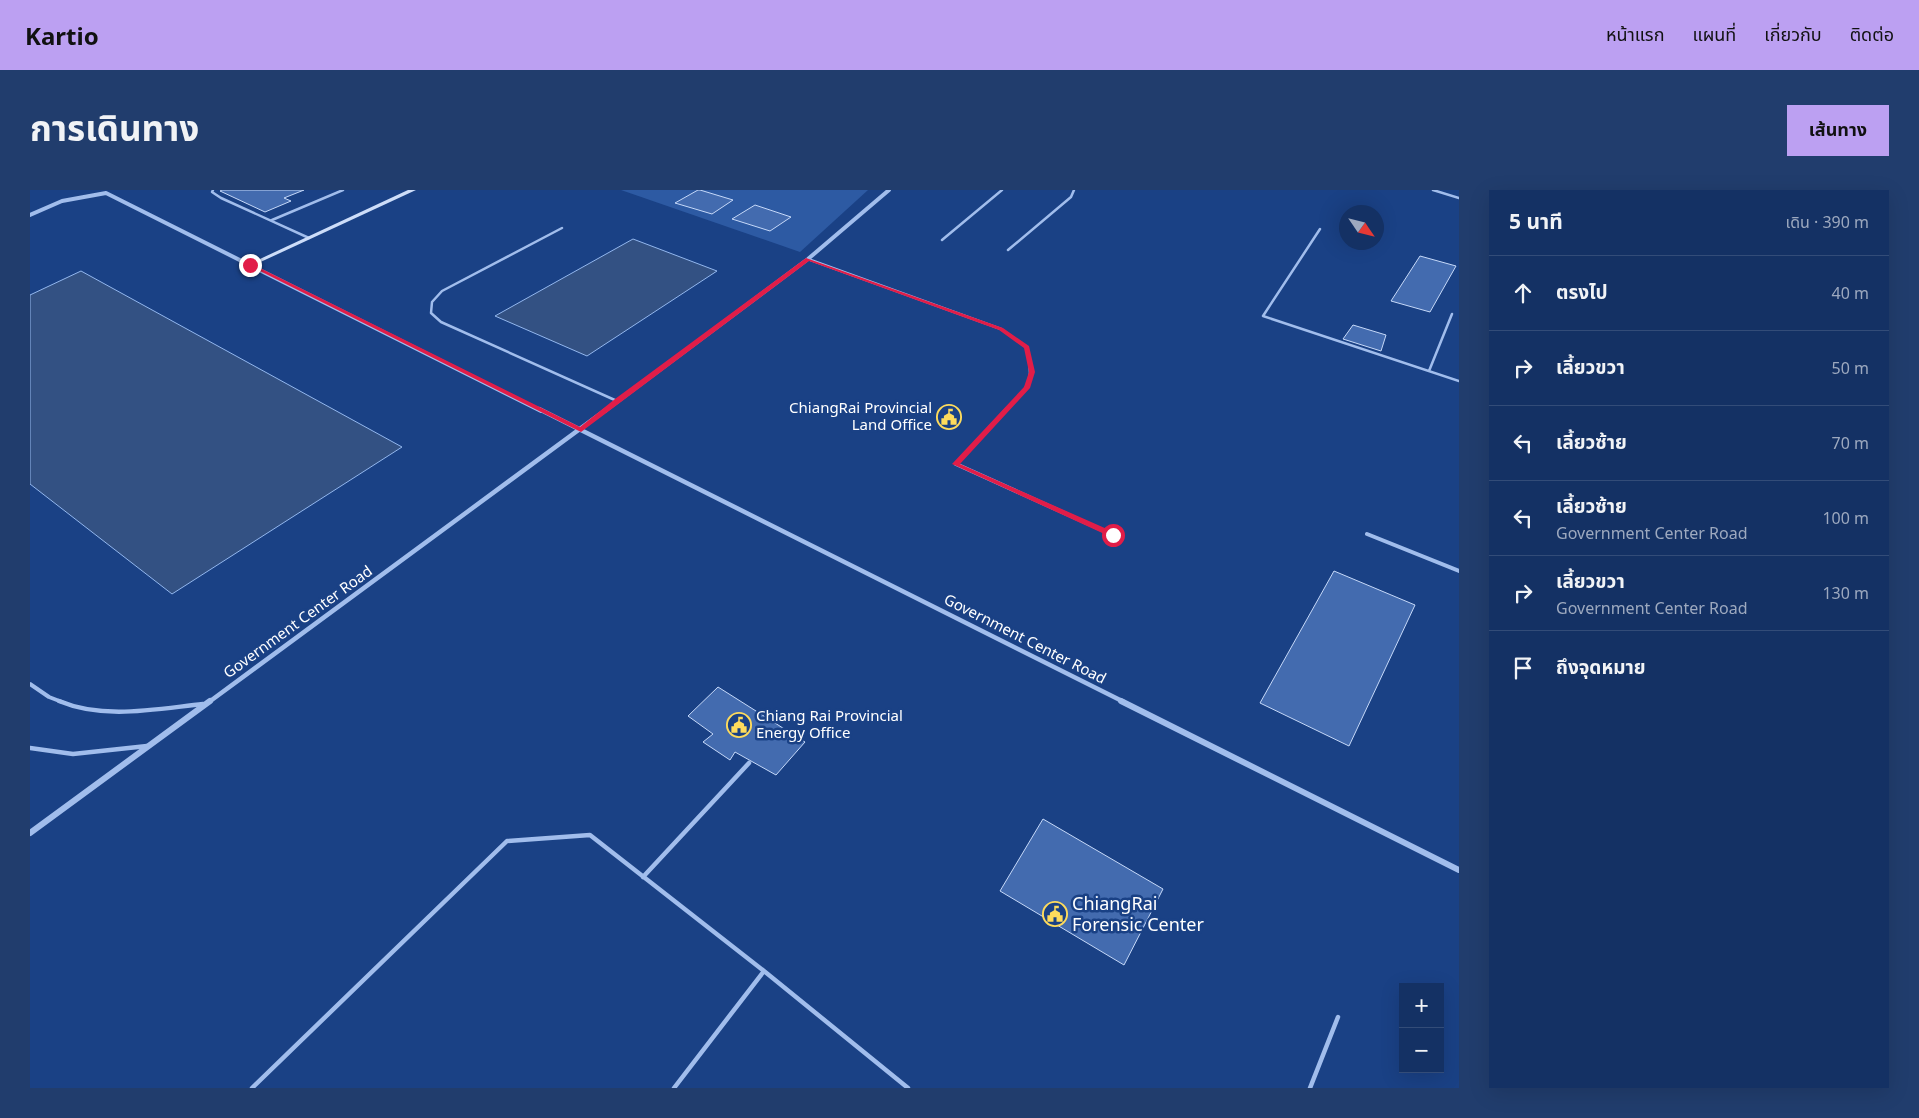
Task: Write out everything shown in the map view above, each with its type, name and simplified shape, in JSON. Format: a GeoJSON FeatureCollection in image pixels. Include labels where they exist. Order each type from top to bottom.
{"type":"FeatureCollection","features":[{"type":"Feature","properties":{"kind":"street"},"geometry":{"type":"LineString","coordinates":[[250,265],[414,190]]}},
{"type":"Feature","properties":{"kind":"street","name":"Government Center Road"},"geometry":{"type":"LineString","coordinates":[[30,833],[581,430],[617,400],[808,259],[889,190]]}},
{"type":"Feature","properties":{"kind":"street"},"geometry":{"type":"LineString","coordinates":[[30,215],[62,201],[106,192]]}},
{"type":"Feature","properties":{"kind":"street","name":"Government Center Road"},"geometry":{"type":"LineString","coordinates":[[106,192],[1459,870]]}},
{"type":"Feature","properties":{"kind":"lane"},"geometry":{"type":"LineString","coordinates":[[213,190],[212,192],[221,198],[309,238]]}},
{"type":"Feature","properties":{"kind":"lane"},"geometry":{"type":"LineString","coordinates":[[272,220],[343,190]]}},
{"type":"Feature","properties":{"kind":"lane"},"geometry":{"type":"LineString","coordinates":[[942,240],[1002,190]]}},
{"type":"Feature","properties":{"kind":"lane"},"geometry":{"type":"LineString","coordinates":[[1008,250],[1070,197],[1074,190]]}},
{"type":"Feature","properties":{"kind":"lane"},"geometry":{"type":"LineString","coordinates":[[1433,190],[1459,198]]}},
{"type":"Feature","properties":{"kind":"lane"},"geometry":{"type":"LineString","coordinates":[[562,228],[442,291],[432,302],[431,313],[441,322],[617,400]]}},
{"type":"Feature","properties":{"kind":"lane"},"geometry":{"type":"LineString","coordinates":[[1320,230],[1263,316],[1459,381]]}},
{"type":"Feature","properties":{"kind":"lane"},"geometry":{"type":"LineString","coordinates":[[808,259],[1001,329],[1026,347],[1032,372],[1027,388],[956,464],[1113,535]]}},
{"type":"Feature","properties":{"kind":"lane"},"geometry":{"type":"LineString","coordinates":[[1429,371],[1452,314]]}},
{"type":"Feature","properties":{"kind":"lane"},"geometry":{"type":"LineString","coordinates":[[1367,534],[1459,571]]}},
{"type":"Feature","properties":{"kind":"lane"},"geometry":{"type":"LineString","coordinates":[[30,684],[58,703],[84,710],[146,710],[208,704]]}},
{"type":"Feature","properties":{"kind":"lane"},"geometry":{"type":"LineString","coordinates":[[30,748],[66,754],[107,752],[151,746]]}},
{"type":"Feature","properties":{"kind":"lane"},"geometry":{"type":"LineString","coordinates":[[643,877],[749,763]]}},
{"type":"Feature","properties":{"kind":"lane"},"geometry":{"type":"LineString","coordinates":[[252,1088],[507,841],[590,835],[764,971],[908,1088]]}},
{"type":"Feature","properties":{"kind":"lane"},"geometry":{"type":"LineString","coordinates":[[674,1088],[764,971]]}},
{"type":"Feature","properties":{"kind":"lane"},"geometry":{"type":"LineString","coordinates":[[1310,1088],[1338,1016]]}},
{"type":"Feature","properties":{"kind":"shaded area"},"geometry":{"type":"Polygon","coordinates":[[[621,190],[868,190],[800,252],[621,190]]]}},
{"type":"Feature","properties":{"kind":"shaded area"},"geometry":{"type":"Polygon","coordinates":[[[633,239],[717,271],[587,356],[495,316],[633,239]]]}},
{"type":"Feature","properties":{"kind":"shaded area"},"geometry":{"type":"Polygon","coordinates":[[[81,271],[402,447],[172,594],[30,484],[30,295],[81,271]]]}},
{"type":"Feature","properties":{"kind":"building"},"geometry":{"type":"Polygon","coordinates":[[[304,190],[284,198],[291,201],[265,212],[220,191],[304,190]]]}},
{"type":"Feature","properties":{"kind":"building"},"geometry":{"type":"Polygon","coordinates":[[[698,190],[733,200],[712,214],[675,203],[698,190]]]}},
{"type":"Feature","properties":{"kind":"building"},"geometry":{"type":"Polygon","coordinates":[[[755,205],[791,217],[770,231],[732,219],[755,205]]]}},
{"type":"Feature","properties":{"kind":"building"},"geometry":{"type":"Polygon","coordinates":[[[1420,256],[1456,266],[1430,312],[1391,301],[1420,256]]]}},
{"type":"Feature","properties":{"kind":"building"},"geometry":{"type":"Polygon","coordinates":[[[1353,325],[1386,335],[1381,351],[1343,339],[1353,325]]]}},
{"type":"Feature","properties":{"kind":"building"},"geometry":{"type":"Polygon","coordinates":[[[1334,571],[1415,605],[1349,746],[1260,703],[1334,571]]]}},
{"type":"Feature","properties":{"kind":"building","name":"Chiang Rai Provincial Energy Office"},"geometry":{"type":"Polygon","coordinates":[[[718,687],[805,742],[776,775],[735,752],[730,760],[703,742],[713,734],[688,716],[718,687]]]}},
{"type":"Feature","properties":{"kind":"building","name":"ChiangRai Forensic Center"},"geometry":{"type":"Polygon","coordinates":[[[1043,819],[1163,889],[1124,965],[1000,891],[1043,819]]]}},
{"type":"Feature","properties":{"kind":"place","name":"ChiangRai Provincial Land Office"},"geometry":{"type":"Point","coordinates":[949,417]}},
{"type":"Feature","properties":{"kind":"place","name":"Chiang Rai Provincial Energy Office"},"geometry":{"type":"Point","coordinates":[739,725]}},
{"type":"Feature","properties":{"kind":"place","name":"ChiangRai Forensic Center"},"geometry":{"type":"Point","coordinates":[1055,914]}},
{"type":"Feature","properties":{"kind":"route"},"geometry":{"type":"LineString","coordinates":[[250,265],[581,430],[617,400],[808,259],[1001,329],[1018,339],[1026,347],[1030,360],[1032,372],[1027,388],[956,464],[1113,535]]}}]}
